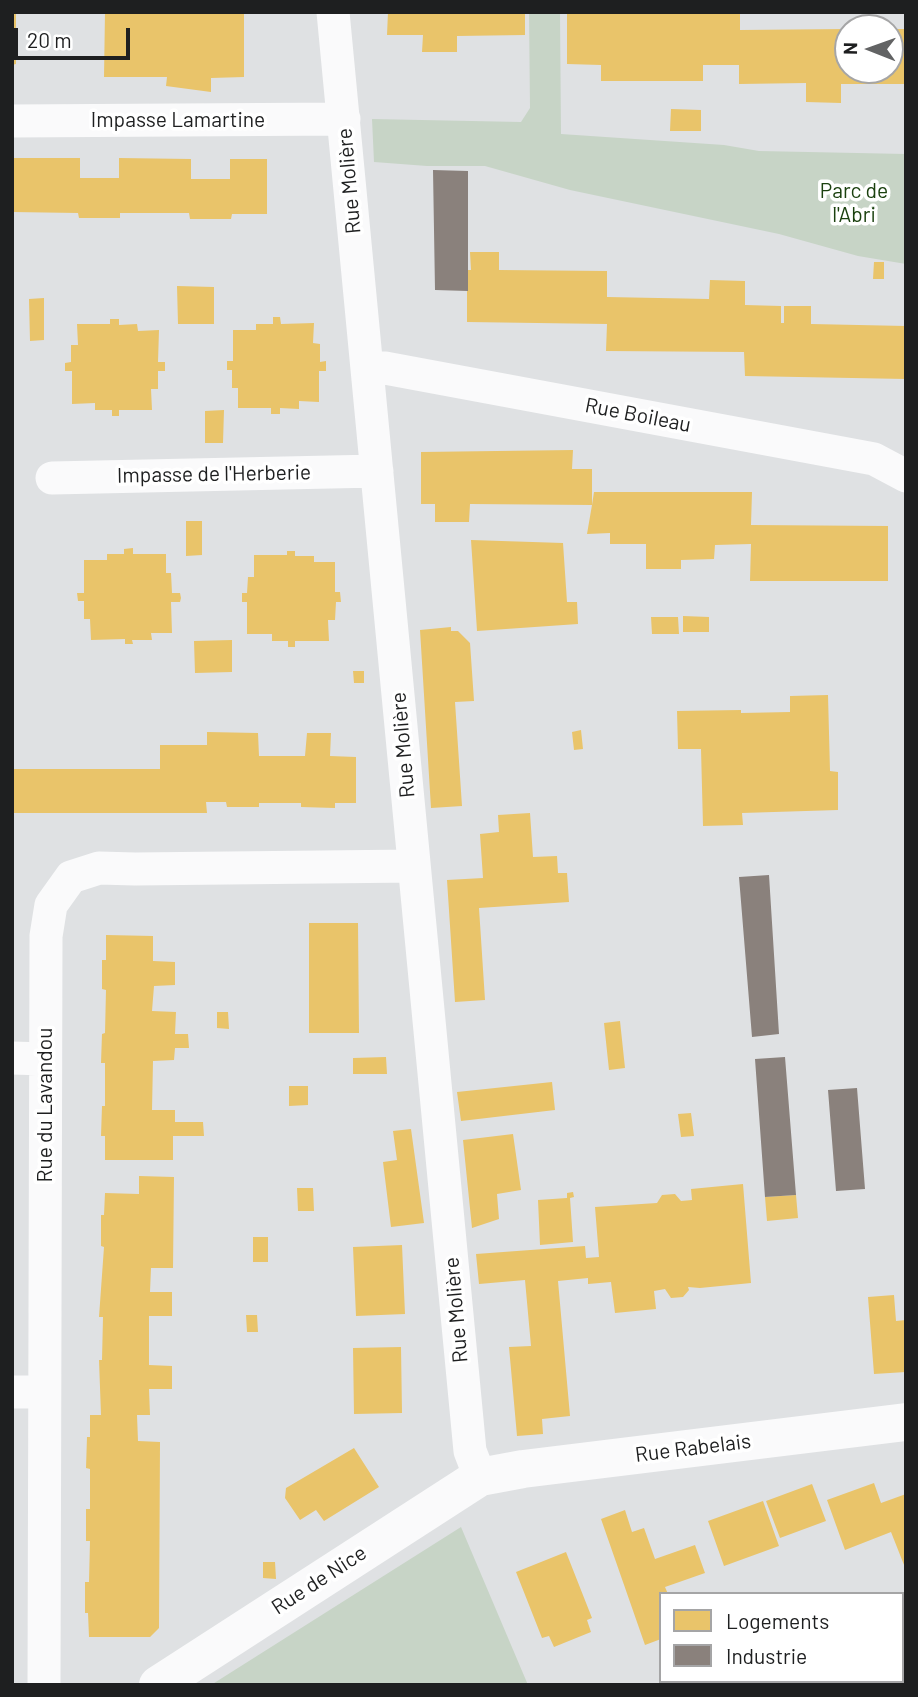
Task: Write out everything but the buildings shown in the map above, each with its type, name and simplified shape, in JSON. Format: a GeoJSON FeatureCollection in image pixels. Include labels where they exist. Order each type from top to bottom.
{"type":"FeatureCollection","features":[{"type":"Feature","properties":{"kind":"street","name":"Rue Molière"},"geometry":{"type":"LineString","coordinates":[[333,12],[470,1451],[480,1476]]}},
{"type":"Feature","properties":{"kind":"street","name":"Impasse Lamartine"},"geometry":{"type":"LineString","coordinates":[[12,121],[344,119]]}},
{"type":"Feature","properties":{"kind":"street","name":"Rue Boileau"},"geometry":{"type":"LineString","coordinates":[[367,367],[385,368],[874,459],[906,476]]}},
{"type":"Feature","properties":{"kind":"street","name":"Impasse de l'Herberie"},"geometry":{"type":"LineString","coordinates":[[52,478],[377,471]]}},
{"type":"Feature","properties":{"kind":"street","name":"Rue du Lavandou"},"geometry":{"type":"LineString","coordinates":[[44,1685],[28,1392],[45,1059],[46,936],[51,905],[71,877],[99,867],[135,869],[414,866]]}},
{"type":"Feature","properties":{"kind":"street"},"geometry":{"type":"LineString","coordinates":[[12,1058],[45,1059]]}},
{"type":"Feature","properties":{"kind":"street","name":"Rue Rabelais"},"geometry":{"type":"LineString","coordinates":[[480,1476],[906,1422]]}},
{"type":"Feature","properties":{"kind":"street","name":"Rue de Nice"},"geometry":{"type":"LineString","coordinates":[[158,1685],[480,1476]]}},
{"type":"Feature","properties":{"kind":"green space","name":"Parc de l'Abri"},"geometry":{"type":"Polygon","coordinates":[[[529,12],[560,12],[561,134],[724,145],[759,151],[906,154],[906,264],[858,256],[779,234],[570,190],[485,166],[374,162],[372,119],[521,122],[530,108],[529,12]]]}},
{"type":"Feature","properties":{"kind":"green space"},"geometry":{"type":"Polygon","coordinates":[[[461,1527],[528,1685],[211,1685],[461,1527]]]}}]}
